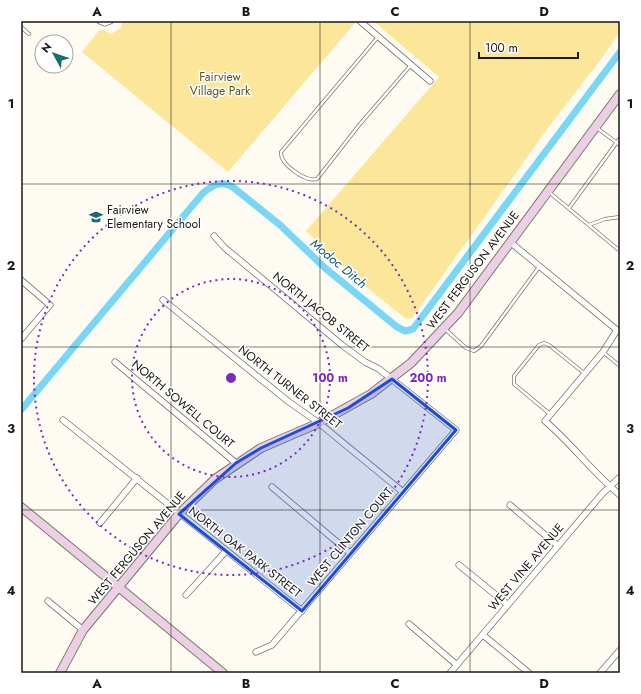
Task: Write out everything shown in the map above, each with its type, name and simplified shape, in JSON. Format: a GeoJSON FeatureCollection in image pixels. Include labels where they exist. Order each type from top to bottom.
{"type":"FeatureCollection","features":[{"type":"Feature","properties":{"kind":"street"},"geometry":{"type":"LineString","coordinates":[[100,21],[105,23],[110,21]]}},
{"type":"Feature","properties":{"kind":"street"},"geometry":{"type":"LineString","coordinates":[[360,21],[430,81]]}},
{"type":"Feature","properties":{"kind":"street","name":"WEST FERGUSON AVENUE"},"geometry":{"type":"LineString","coordinates":[[60,673],[83,630],[120,588],[180,514],[215,479],[236,463],[261,448],[319,423],[348,408],[392,379],[411,364],[445,329],[620,94]]}},
{"type":"Feature","properties":{"kind":"street","name":"NORTH JACOB STREET"},"geometry":{"type":"LineString","coordinates":[[214,236],[225,248],[342,345],[392,379],[456,430]]}},
{"type":"Feature","properties":{"kind":"street"},"geometry":{"type":"LineString","coordinates":[[510,242],[618,330],[603,352],[545,421],[584,458],[603,481],[620,495]]}},
{"type":"Feature","properties":{"kind":"street"},"geometry":{"type":"LineString","coordinates":[[21,280],[50,305],[21,339]]}},
{"type":"Feature","properties":{"kind":"street","name":"NORTH TURNER STREET"},"geometry":{"type":"LineString","coordinates":[[163,300],[289,402],[319,423],[403,492]]}},
{"type":"Feature","properties":{"kind":"street","name":"NORTH SOWELL COURT"},"geometry":{"type":"LineString","coordinates":[[116,362],[236,463]]}},
{"type":"Feature","properties":{"kind":"street","name":"NORTH OAK PARK STREET"},"geometry":{"type":"LineString","coordinates":[[63,420],[302,611]]}},
{"type":"Feature","properties":{"kind":"street","name":"WEST CLINTON COURT"},"geometry":{"type":"LineString","coordinates":[[256,652],[272,645],[456,430]]}},
{"type":"Feature","properties":{"kind":"street","name":"WEST VINE AVENUE"},"geometry":{"type":"LineString","coordinates":[[450,673],[558,546],[620,477]]}},
{"type":"Feature","properties":{"kind":"street"},"geometry":{"type":"LineString","coordinates":[[100,523],[137,478]]}},
{"type":"Feature","properties":{"kind":"street"},"geometry":{"type":"LineString","coordinates":[[272,487],[350,553]]}},
{"type":"Feature","properties":{"kind":"street"},"geometry":{"type":"LineString","coordinates":[[510,505],[558,546]]}},
{"type":"Feature","properties":{"kind":"street"},"geometry":{"type":"LineString","coordinates":[[21,507],[223,673]]}},
{"type":"Feature","properties":{"kind":"street"},"geometry":{"type":"LineString","coordinates":[[186,595],[226,551]]}},
{"type":"Feature","properties":{"kind":"street"},"geometry":{"type":"LineString","coordinates":[[459,565],[508,605]]}},
{"type":"Feature","properties":{"kind":"street"},"geometry":{"type":"LineString","coordinates":[[48,601],[83,630]]}},
{"type":"Feature","properties":{"kind":"street"},"geometry":{"type":"LineString","coordinates":[[409,624],[457,665]]}},
{"type":"Feature","properties":{"kind":"street"},"geometry":{"type":"LineString","coordinates":[[483,635],[526,672]]}},
{"type":"Feature","properties":{"kind":"street"},"geometry":{"type":"LineString","coordinates":[[600,673],[620,650]]}},
{"type":"Feature","properties":{"kind":"lane"},"geometry":{"type":"LineString","coordinates":[[21,27],[29,34]]}},
{"type":"Feature","properties":{"kind":"lane"},"geometry":{"type":"LineString","coordinates":[[378,37],[281,152],[280,157],[283,161],[298,174],[306,179],[316,179],[360,124],[412,65]]}},
{"type":"Feature","properties":{"kind":"lane"},"geometry":{"type":"LineString","coordinates":[[595,126],[620,145]]}},
{"type":"Feature","properties":{"kind":"lane"},"geometry":{"type":"LineString","coordinates":[[569,208],[620,138]]}},
{"type":"Feature","properties":{"kind":"lane"},"geometry":{"type":"LineString","coordinates":[[547,191],[620,251]]}},
{"type":"Feature","properties":{"kind":"lane"},"geometry":{"type":"LineString","coordinates":[[589,225],[605,219],[620,217]]}},
{"type":"Feature","properties":{"kind":"lane"},"geometry":{"type":"LineString","coordinates":[[445,329],[466,348],[474,351],[481,346],[539,266]]}},
{"type":"Feature","properties":{"kind":"lane"},"geometry":{"type":"LineString","coordinates":[[550,415],[514,384],[514,376],[539,344],[549,345],[585,374]]}},
{"type":"Feature","properties":{"kind":"lane"},"geometry":{"type":"LineString","coordinates":[[603,352],[620,366]]}},
{"type":"Feature","properties":{"kind":"highlighted area"},"geometry":{"type":"Polygon","coordinates":[[[392,379],[456,430],[302,611],[179,514],[236,463],[261,448],[348,408],[392,379]]]}},
{"type":"Feature","properties":{"kind":"green space","name":"Fairview Village Park"},"geometry":{"type":"Polygon","coordinates":[[[122,21],[353,21],[355,23],[228,172],[82,52],[100,29],[111,34],[121,28],[122,21]]]}},
{"type":"Feature","properties":{"kind":"green space"},"geometry":{"type":"Polygon","coordinates":[[[373,21],[620,21],[620,32],[599,62],[551,124],[412,318],[406,319],[349,273],[306,231],[439,77],[373,21]]]}},
{"type":"Feature","properties":{"kind":"waterway","name":"Modoc Ditch"},"geometry":{"type":"LineString","coordinates":[[21,410],[203,193],[214,185],[218,184],[226,184],[234,188],[280,225],[325,268],[397,327],[405,331],[413,329],[620,52]]}},
{"type":"Feature","properties":{"kind":"place","name":"Fairview Elementary School"},"geometry":{"type":"Point","coordinates":[96,217]}}]}
